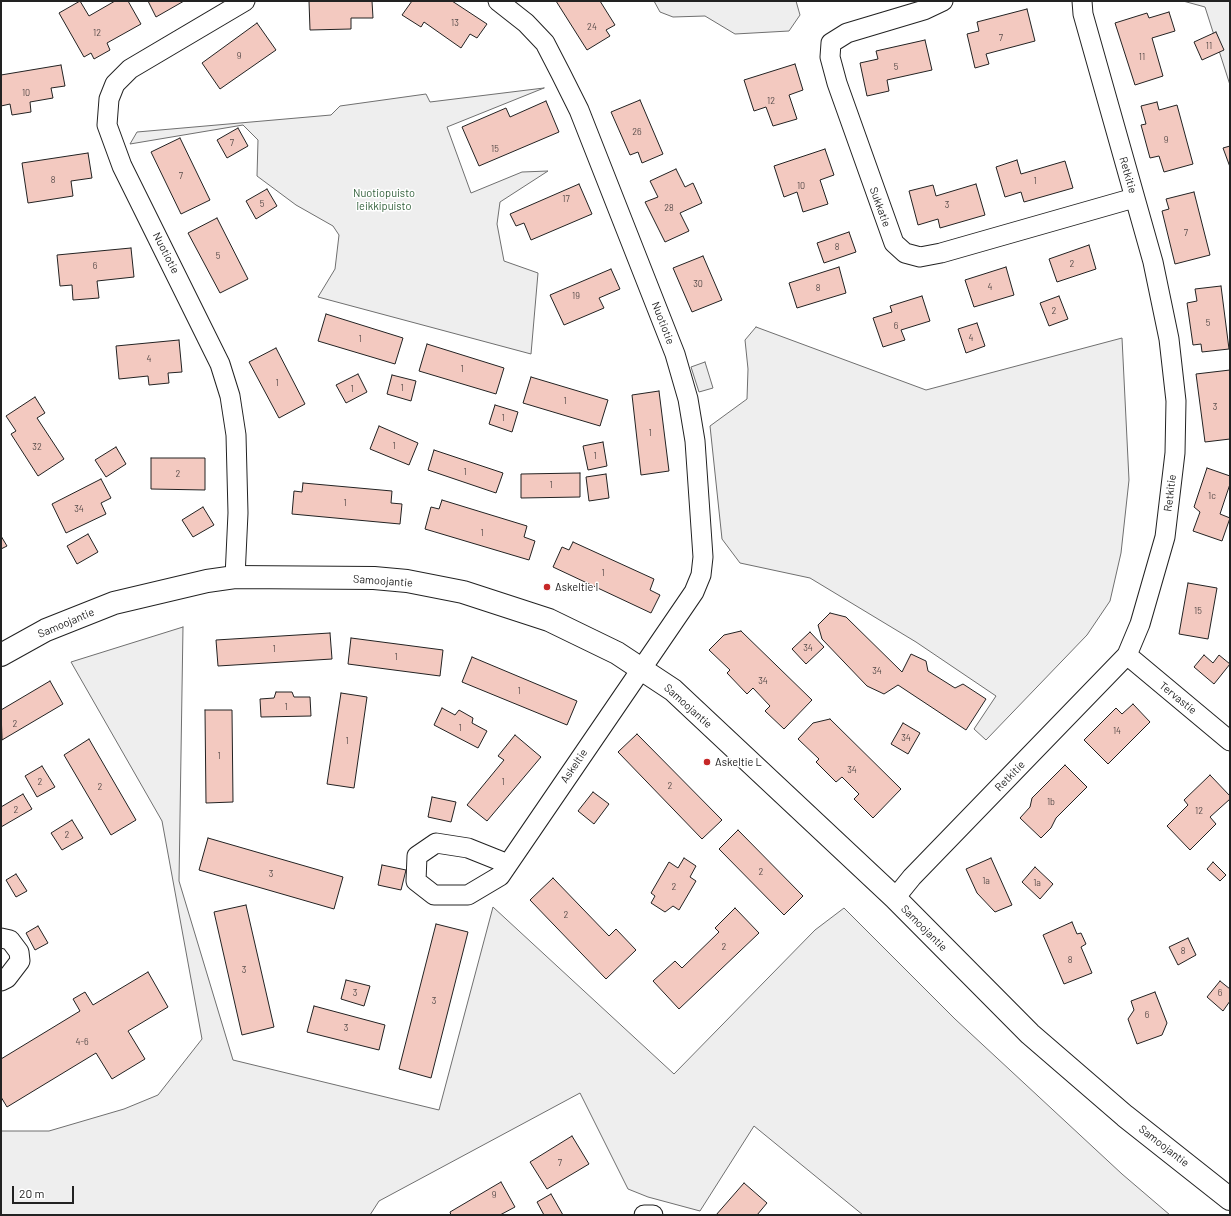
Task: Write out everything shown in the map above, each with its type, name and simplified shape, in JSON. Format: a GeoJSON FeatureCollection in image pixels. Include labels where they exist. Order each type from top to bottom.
{"type":"FeatureCollection","features":[{"type":"Feature","properties":{"kind":"street","name":"Nuotiotie"},"geometry":{"type":"LineString","coordinates":[[235,577],[237,505],[236,435],[230,396],[220,364],[122,166],[107,125],[109,99],[115,84],[130,69],[246,1]]}},
{"type":"Feature","properties":{"kind":"street","name":"Nuotiotie"},"geometry":{"type":"LineString","coordinates":[[498,1],[526,23],[545,43],[579,110],[675,354],[688,399],[695,441],[700,507],[703,557],[701,576],[694,592],[642,668]]}},
{"type":"Feature","properties":{"kind":"street","name":"Sukkatie"},"geometry":{"type":"LineString","coordinates":[[942,1],[924,10],[847,33],[831,43],[830,57],[837,83],[894,243],[905,253],[920,257],[941,253],[1134,198]]}},
{"type":"Feature","properties":{"kind":"street","name":"Retkitie"},"geometry":{"type":"LineString","coordinates":[[895,898],[912,877],[1126,655],[1140,624],[1165,536],[1175,453],[1176,402],[1169,339],[1153,262],[1083,14],[1082,1]]}},
{"type":"Feature","properties":{"kind":"street","name":"Samoojantie"},"geometry":{"type":"LineString","coordinates":[[1,655],[46,630],[114,603],[235,577],[374,578],[407,581],[463,592],[549,620],[616,653],[642,668],[673,690],[895,898],[1030,1034],[1125,1116],[1230,1199]]}},
{"type":"Feature","properties":{"kind":"street","name":"Tervastie"},"geometry":{"type":"LineString","coordinates":[[1126,655],[1230,741]]}},
{"type":"Feature","properties":{"kind":"street","name":"Askeltie"},"geometry":{"type":"LineString","coordinates":[[508,864],[642,668]]}},
{"type":"Feature","properties":{"kind":"street"},"geometry":{"type":"LineString","coordinates":[[1,938],[10,940],[18,952],[20,961],[7,978],[1,981]]}},
{"type":"Feature","properties":{"kind":"street"},"geometry":{"type":"LineString","coordinates":[[644,1215],[653,1215]]}},
{"type":"Feature","properties":{"kind":"green space"},"geometry":{"type":"Polygon","coordinates":[[[654,1],[796,1],[800,15],[789,31],[735,34],[705,16],[673,17],[660,12],[654,1]]]}},
{"type":"Feature","properties":{"kind":"green space"},"geometry":{"type":"Polygon","coordinates":[[[1183,1],[1230,1],[1230,85],[1205,7],[1183,1]]]}},
{"type":"Feature","properties":{"kind":"green space","name":"Nuotiopuisto leikkipuisto"},"geometry":{"type":"Polygon","coordinates":[[[544,88],[447,127],[471,193],[522,172],[548,171],[500,202],[497,224],[504,261],[538,273],[531,354],[318,297],[335,269],[339,235],[333,226],[296,205],[257,176],[258,140],[243,125],[130,144],[137,132],[331,115],[340,106],[426,94],[430,102],[544,88]]]}},
{"type":"Feature","properties":{"kind":"green space"},"geometry":{"type":"Polygon","coordinates":[[[756,327],[926,390],[1122,338],[1129,480],[1121,553],[1110,601],[1087,635],[986,740],[974,729],[996,696],[916,642],[810,578],[740,563],[722,539],[710,426],[747,399],[748,369],[745,340],[756,327]]]}},
{"type":"Feature","properties":{"kind":"green space"},"geometry":{"type":"Polygon","coordinates":[[[183,627],[179,881],[233,1060],[439,1110],[493,907],[674,1074],[815,930],[844,908],[955,1019],[1122,1174],[1170,1215],[863,1215],[754,1126],[700,1211],[648,1197],[628,1189],[580,1093],[379,1201],[370,1215],[1,1215],[1,1131],[49,1131],[124,1109],[158,1095],[202,1039],[162,821],[71,662],[183,627]]]}},
{"type":"Feature","properties":{"kind":"shaded area"},"geometry":{"type":"Polygon","coordinates":[[[705,362],[713,388],[699,392],[691,367],[705,362]]]}},
{"type":"Feature","properties":{"kind":"building"},"geometry":{"type":"Polygon","coordinates":[[[80,1],[89,16],[115,1],[128,1],[141,24],[107,43],[110,50],[94,59],[91,53],[84,57],[59,13],[80,1]]]}},
{"type":"Feature","properties":{"kind":"building"},"geometry":{"type":"Polygon","coordinates":[[[148,1],[184,1],[156,17],[148,1]]]}},
{"type":"Feature","properties":{"kind":"building"},"geometry":{"type":"Polygon","coordinates":[[[309,1],[372,1],[373,18],[351,18],[351,29],[310,30],[309,1]]]}},
{"type":"Feature","properties":{"kind":"building"},"geometry":{"type":"Polygon","coordinates":[[[412,1],[452,1],[487,24],[477,38],[470,34],[461,48],[424,22],[421,27],[402,15],[412,1]]]}},
{"type":"Feature","properties":{"kind":"building"},"geometry":{"type":"Polygon","coordinates":[[[556,1],[600,1],[615,25],[606,30],[610,36],[587,50],[556,1]]]}},
{"type":"Feature","properties":{"kind":"building"},"geometry":{"type":"Polygon","coordinates":[[[1027,9],[1035,41],[986,54],[989,64],[975,68],[967,34],[979,31],[977,22],[1027,9]]]}},
{"type":"Feature","properties":{"kind":"building"},"geometry":{"type":"Polygon","coordinates":[[[1169,12],[1175,31],[1152,38],[1163,76],[1135,85],[1115,23],[1147,13],[1149,18],[1169,12]]]}},
{"type":"Feature","properties":{"kind":"building"},"geometry":{"type":"Polygon","coordinates":[[[257,23],[276,50],[220,89],[202,63],[257,23]]]}},
{"type":"Feature","properties":{"kind":"building"},"geometry":{"type":"Polygon","coordinates":[[[1216,32],[1224,50],[1202,60],[1194,42],[1216,32]]]}},
{"type":"Feature","properties":{"kind":"building"},"geometry":{"type":"Polygon","coordinates":[[[925,40],[932,70],[887,80],[889,91],[867,96],[860,63],[878,59],[876,51],[925,40]]]}},
{"type":"Feature","properties":{"kind":"building"},"geometry":{"type":"Polygon","coordinates":[[[795,64],[803,90],[789,95],[797,119],[773,126],[766,107],[754,111],[744,80],[795,64]]]}},
{"type":"Feature","properties":{"kind":"building"},"geometry":{"type":"Polygon","coordinates":[[[61,65],[65,86],[51,88],[53,98],[30,102],[31,112],[12,115],[10,104],[1,106],[1,75],[61,65]]]}},
{"type":"Feature","properties":{"kind":"building"},"geometry":{"type":"Polygon","coordinates":[[[640,100],[663,154],[642,163],[638,152],[630,155],[611,112],[640,100]]]}},
{"type":"Feature","properties":{"kind":"building"},"geometry":{"type":"Polygon","coordinates":[[[546,101],[559,132],[479,166],[462,127],[506,108],[510,117],[546,101]]]}},
{"type":"Feature","properties":{"kind":"building"},"geometry":{"type":"Polygon","coordinates":[[[1157,102],[1159,110],[1177,105],[1193,164],[1164,172],[1159,156],[1150,158],[1141,125],[1146,124],[1141,106],[1157,102]]]}},
{"type":"Feature","properties":{"kind":"building"},"geometry":{"type":"Polygon","coordinates":[[[238,128],[248,146],[227,158],[217,140],[238,128]]]}},
{"type":"Feature","properties":{"kind":"building"},"geometry":{"type":"Polygon","coordinates":[[[180,138],[210,200],[181,214],[151,152],[180,138]]]}},
{"type":"Feature","properties":{"kind":"building"},"geometry":{"type":"Polygon","coordinates":[[[1230,146],[1230,167],[1223,148],[1230,146]]]}},
{"type":"Feature","properties":{"kind":"building"},"geometry":{"type":"Polygon","coordinates":[[[825,149],[834,175],[820,180],[828,204],[803,212],[797,192],[784,197],[774,166],[825,149]]]}},
{"type":"Feature","properties":{"kind":"building"},"geometry":{"type":"Polygon","coordinates":[[[88,153],[92,178],[71,181],[73,196],[28,203],[22,163],[88,153]]]}},
{"type":"Feature","properties":{"kind":"building"},"geometry":{"type":"Polygon","coordinates":[[[1017,160],[1021,174],[1065,161],[1073,188],[1024,202],[1021,192],[1005,197],[996,167],[1017,160]]]}},
{"type":"Feature","properties":{"kind":"building"},"geometry":{"type":"Polygon","coordinates":[[[676,169],[685,187],[693,183],[702,203],[680,213],[689,231],[665,242],[645,202],[658,197],[650,181],[676,169]]]}},
{"type":"Feature","properties":{"kind":"building"},"geometry":{"type":"Polygon","coordinates":[[[579,184],[592,214],[531,240],[524,223],[516,226],[510,214],[579,184]]]}},
{"type":"Feature","properties":{"kind":"building"},"geometry":{"type":"Polygon","coordinates":[[[976,184],[985,215],[940,228],[938,219],[918,225],[909,191],[933,185],[936,196],[976,184]]]}},
{"type":"Feature","properties":{"kind":"building"},"geometry":{"type":"Polygon","coordinates":[[[267,189],[277,206],[256,219],[246,201],[267,189]]]}},
{"type":"Feature","properties":{"kind":"building"},"geometry":{"type":"Polygon","coordinates":[[[1194,192],[1210,255],[1175,264],[1162,211],[1169,209],[1166,199],[1194,192]]]}},
{"type":"Feature","properties":{"kind":"building"},"geometry":{"type":"Polygon","coordinates":[[[217,218],[248,279],[220,293],[188,233],[217,218]]]}},
{"type":"Feature","properties":{"kind":"building"},"geometry":{"type":"Polygon","coordinates":[[[849,232],[856,252],[824,263],[817,243],[849,232]]]}},
{"type":"Feature","properties":{"kind":"building"},"geometry":{"type":"Polygon","coordinates":[[[1089,245],[1096,269],[1057,282],[1049,259],[1089,245]]]}},
{"type":"Feature","properties":{"kind":"building"},"geometry":{"type":"Polygon","coordinates":[[[131,248],[134,277],[97,281],[99,298],[73,300],[72,285],[60,286],[57,255],[131,248]]]}},
{"type":"Feature","properties":{"kind":"building"},"geometry":{"type":"Polygon","coordinates":[[[703,256],[722,300],[692,312],[673,268],[703,256]]]}},
{"type":"Feature","properties":{"kind":"building"},"geometry":{"type":"Polygon","coordinates":[[[839,267],[846,293],[797,308],[789,283],[839,267]]]}},
{"type":"Feature","properties":{"kind":"building"},"geometry":{"type":"Polygon","coordinates":[[[1006,267],[1014,295],[974,307],[965,280],[1006,267]]]}},
{"type":"Feature","properties":{"kind":"building"},"geometry":{"type":"Polygon","coordinates":[[[611,269],[620,289],[599,298],[604,308],[564,325],[550,295],[611,269]]]}},
{"type":"Feature","properties":{"kind":"building"},"geometry":{"type":"Polygon","coordinates":[[[1221,286],[1229,349],[1202,352],[1201,344],[1193,345],[1187,303],[1197,301],[1195,289],[1221,286]]]}},
{"type":"Feature","properties":{"kind":"building"},"geometry":{"type":"Polygon","coordinates":[[[922,296],[930,321],[901,330],[905,340],[883,347],[873,318],[892,312],[890,306],[922,296]]]}},
{"type":"Feature","properties":{"kind":"building"},"geometry":{"type":"Polygon","coordinates":[[[1059,296],[1068,319],[1049,326],[1040,303],[1059,296]]]}},
{"type":"Feature","properties":{"kind":"building"},"geometry":{"type":"Polygon","coordinates":[[[326,314],[403,338],[395,364],[318,341],[326,314]]]}},
{"type":"Feature","properties":{"kind":"building"},"geometry":{"type":"Polygon","coordinates":[[[977,323],[985,346],[966,353],[958,329],[977,323]]]}},
{"type":"Feature","properties":{"kind":"building"},"geometry":{"type":"Polygon","coordinates":[[[179,340],[182,372],[168,373],[169,383],[149,385],[148,376],[119,379],[116,346],[179,340]]]}},
{"type":"Feature","properties":{"kind":"building"},"geometry":{"type":"Polygon","coordinates":[[[427,344],[504,368],[496,394],[419,371],[427,344]]]}},
{"type":"Feature","properties":{"kind":"building"},"geometry":{"type":"Polygon","coordinates":[[[276,348],[305,404],[279,418],[249,362],[276,348]]]}},
{"type":"Feature","properties":{"kind":"building"},"geometry":{"type":"Polygon","coordinates":[[[1230,370],[1230,439],[1205,442],[1196,374],[1230,370]]]}},
{"type":"Feature","properties":{"kind":"building"},"geometry":{"type":"Polygon","coordinates":[[[358,374],[367,392],[346,403],[336,385],[358,374]]]}},
{"type":"Feature","properties":{"kind":"building"},"geometry":{"type":"Polygon","coordinates":[[[392,375],[416,381],[411,401],[387,394],[392,375]]]}},
{"type":"Feature","properties":{"kind":"building"},"geometry":{"type":"Polygon","coordinates":[[[531,377],[608,400],[600,426],[523,403],[531,377]]]}},
{"type":"Feature","properties":{"kind":"building"},"geometry":{"type":"Polygon","coordinates":[[[659,391],[669,471],[641,475],[632,395],[659,391]]]}},
{"type":"Feature","properties":{"kind":"building"},"geometry":{"type":"Polygon","coordinates":[[[35,397],[45,413],[37,418],[64,459],[38,476],[11,434],[16,431],[6,416],[35,397]]]}},
{"type":"Feature","properties":{"kind":"building"},"geometry":{"type":"Polygon","coordinates":[[[495,405],[518,412],[512,432],[489,424],[495,405]]]}},
{"type":"Feature","properties":{"kind":"building"},"geometry":{"type":"Polygon","coordinates":[[[379,426],[418,443],[409,465],[370,449],[379,426]]]}},
{"type":"Feature","properties":{"kind":"building"},"geometry":{"type":"Polygon","coordinates":[[[603,442],[607,466],[588,470],[583,446],[603,442]]]}},
{"type":"Feature","properties":{"kind":"building"},"geometry":{"type":"Polygon","coordinates":[[[116,447],[126,464],[106,477],[95,460],[116,447]]]}},
{"type":"Feature","properties":{"kind":"building"},"geometry":{"type":"Polygon","coordinates":[[[434,450],[503,473],[496,493],[428,470],[434,450]]]}},
{"type":"Feature","properties":{"kind":"building"},"geometry":{"type":"Polygon","coordinates":[[[151,458],[205,458],[205,490],[151,489],[151,458]]]}},
{"type":"Feature","properties":{"kind":"building"},"geometry":{"type":"Polygon","coordinates":[[[1207,468],[1230,476],[1230,484],[1220,514],[1230,518],[1222,541],[1193,531],[1200,512],[1194,507],[1207,468]]]}},
{"type":"Feature","properties":{"kind":"building"},"geometry":{"type":"Polygon","coordinates":[[[580,473],[580,497],[521,498],[521,474],[580,473]]]}},
{"type":"Feature","properties":{"kind":"building"},"geometry":{"type":"Polygon","coordinates":[[[606,474],[609,498],[589,501],[586,477],[606,474]]]}},
{"type":"Feature","properties":{"kind":"building"},"geometry":{"type":"Polygon","coordinates":[[[101,479],[111,498],[101,503],[106,514],[66,533],[52,504],[101,479]]]}},
{"type":"Feature","properties":{"kind":"building"},"geometry":{"type":"Polygon","coordinates":[[[303,483],[392,491],[391,503],[402,504],[400,524],[292,514],[294,491],[302,492],[303,483]]]}},
{"type":"Feature","properties":{"kind":"building"},"geometry":{"type":"Polygon","coordinates":[[[442,500],[527,526],[524,537],[535,541],[529,560],[425,529],[431,507],[439,509],[442,500]]]}},
{"type":"Feature","properties":{"kind":"building"},"geometry":{"type":"Polygon","coordinates":[[[203,507],[214,525],[193,537],[182,520],[203,507]]]}},
{"type":"Feature","properties":{"kind":"building"},"geometry":{"type":"Polygon","coordinates":[[[88,534],[98,552],[77,564],[67,546],[88,534]]]}},
{"type":"Feature","properties":{"kind":"building"},"geometry":{"type":"Polygon","coordinates":[[[1,536],[7,546],[1,549],[1,536]]]}},
{"type":"Feature","properties":{"kind":"building"},"geometry":{"type":"Polygon","coordinates":[[[573,542],[654,579],[650,590],[660,595],[651,613],[553,567],[562,547],[569,550],[573,542]]]}},
{"type":"Feature","properties":{"kind":"building"},"geometry":{"type":"Polygon","coordinates":[[[1188,583],[1217,588],[1208,639],[1179,634],[1188,583]]]}},
{"type":"Feature","properties":{"kind":"building"},"geometry":{"type":"Polygon","coordinates":[[[830,613],[846,617],[902,672],[911,654],[926,661],[928,671],[955,688],[963,684],[986,699],[966,730],[898,685],[884,694],[867,686],[822,639],[818,625],[830,613]]]}},
{"type":"Feature","properties":{"kind":"building"},"geometry":{"type":"Polygon","coordinates":[[[741,631],[812,700],[784,729],[765,711],[770,706],[753,688],[747,694],[727,673],[730,670],[709,650],[724,635],[741,631]]]}},
{"type":"Feature","properties":{"kind":"building"},"geometry":{"type":"Polygon","coordinates":[[[810,632],[824,647],[806,664],[792,649],[810,632]]]}},
{"type":"Feature","properties":{"kind":"building"},"geometry":{"type":"Polygon","coordinates":[[[330,633],[332,659],[218,666],[216,640],[330,633]]]}},
{"type":"Feature","properties":{"kind":"building"},"geometry":{"type":"Polygon","coordinates":[[[351,638],[443,650],[440,676],[348,664],[351,638]]]}},
{"type":"Feature","properties":{"kind":"building"},"geometry":{"type":"Polygon","coordinates":[[[1204,655],[1213,663],[1219,655],[1230,664],[1214,684],[1194,667],[1204,655]]]}},
{"type":"Feature","properties":{"kind":"building"},"geometry":{"type":"Polygon","coordinates":[[[472,657],[577,701],[567,725],[462,682],[472,657]]]}},
{"type":"Feature","properties":{"kind":"building"},"geometry":{"type":"Polygon","coordinates":[[[50,681],[63,704],[2,740],[1,710],[50,681]]]}},
{"type":"Feature","properties":{"kind":"building"},"geometry":{"type":"Polygon","coordinates":[[[276,692],[292,692],[294,697],[310,697],[311,716],[261,717],[260,699],[274,698],[276,692]]]}},
{"type":"Feature","properties":{"kind":"building"},"geometry":{"type":"Polygon","coordinates":[[[341,693],[367,697],[354,788],[327,784],[341,693]]]}},
{"type":"Feature","properties":{"kind":"building"},"geometry":{"type":"Polygon","coordinates":[[[1133,704],[1150,722],[1108,764],[1084,740],[1116,708],[1122,714],[1133,704]]]}},
{"type":"Feature","properties":{"kind":"building"},"geometry":{"type":"Polygon","coordinates":[[[442,708],[455,715],[459,710],[473,718],[472,723],[487,731],[478,748],[434,725],[442,708]]]}},
{"type":"Feature","properties":{"kind":"building"},"geometry":{"type":"Polygon","coordinates":[[[205,710],[232,710],[233,802],[206,803],[205,710]]]}},
{"type":"Feature","properties":{"kind":"building"},"geometry":{"type":"Polygon","coordinates":[[[830,719],[901,789],[873,818],[854,799],[859,794],[842,777],[836,782],[816,762],[819,759],[798,739],[813,723],[830,719]]]}},
{"type":"Feature","properties":{"kind":"building"},"geometry":{"type":"Polygon","coordinates":[[[903,723],[920,733],[908,754],[891,744],[903,723]]]}},
{"type":"Feature","properties":{"kind":"building"},"geometry":{"type":"Polygon","coordinates":[[[637,734],[722,820],[702,839],[618,752],[637,734]]]}},
{"type":"Feature","properties":{"kind":"building"},"geometry":{"type":"Polygon","coordinates":[[[515,735],[541,757],[487,821],[467,805],[504,760],[498,756],[515,735]]]}},
{"type":"Feature","properties":{"kind":"building"},"geometry":{"type":"Polygon","coordinates":[[[89,739],[136,820],[111,835],[64,755],[89,739]]]}},
{"type":"Feature","properties":{"kind":"building"},"geometry":{"type":"Polygon","coordinates":[[[1065,765],[1087,787],[1056,818],[1051,828],[1041,838],[1020,818],[1030,807],[1032,798],[1065,765]]]}},
{"type":"Feature","properties":{"kind":"building"},"geometry":{"type":"Polygon","coordinates":[[[42,766],[55,787],[37,797],[25,776],[42,766]]]}},
{"type":"Feature","properties":{"kind":"building"},"geometry":{"type":"Polygon","coordinates":[[[1210,775],[1230,796],[1230,799],[1210,817],[1216,824],[1190,850],[1167,826],[1188,805],[1184,800],[1210,775]]]}},
{"type":"Feature","properties":{"kind":"building"},"geometry":{"type":"Polygon","coordinates":[[[593,792],[609,804],[594,824],[578,811],[593,792]]]}},
{"type":"Feature","properties":{"kind":"building"},"geometry":{"type":"Polygon","coordinates":[[[23,794],[32,809],[1,827],[1,807],[23,794]]]}},
{"type":"Feature","properties":{"kind":"building"},"geometry":{"type":"Polygon","coordinates":[[[432,797],[456,802],[451,822],[428,817],[432,797]]]}},
{"type":"Feature","properties":{"kind":"building"},"geometry":{"type":"Polygon","coordinates":[[[72,820],[83,838],[62,850],[51,833],[72,820]]]}},
{"type":"Feature","properties":{"kind":"building"},"geometry":{"type":"Polygon","coordinates":[[[738,830],[803,896],[784,915],[719,849],[738,830]]]}},
{"type":"Feature","properties":{"kind":"building"},"geometry":{"type":"Polygon","coordinates":[[[208,838],[343,877],[334,909],[199,870],[208,838]]]}},
{"type":"Feature","properties":{"kind":"building"},"geometry":{"type":"Polygon","coordinates":[[[684,858],[696,866],[690,877],[696,881],[679,910],[673,906],[665,912],[651,903],[655,896],[651,893],[669,862],[678,868],[684,858]]]}},
{"type":"Feature","properties":{"kind":"building"},"geometry":{"type":"Polygon","coordinates":[[[991,858],[1012,905],[995,912],[977,893],[966,869],[991,858]]]}},
{"type":"Feature","properties":{"kind":"building"},"geometry":{"type":"Polygon","coordinates":[[[1213,862],[1226,875],[1220,881],[1207,869],[1213,862]]]}},
{"type":"Feature","properties":{"kind":"building"},"geometry":{"type":"Polygon","coordinates":[[[382,865],[406,870],[401,890],[378,885],[382,865]]]}},
{"type":"Feature","properties":{"kind":"building"},"geometry":{"type":"Polygon","coordinates":[[[1035,867],[1053,884],[1040,899],[1022,882],[1035,867]]]}},
{"type":"Feature","properties":{"kind":"building"},"geometry":{"type":"Polygon","coordinates":[[[16,874],[27,891],[16,897],[6,880],[16,874]]]}},
{"type":"Feature","properties":{"kind":"building"},"geometry":{"type":"Polygon","coordinates":[[[553,878],[609,936],[616,929],[636,950],[606,979],[530,900],[553,878]]]}},
{"type":"Feature","properties":{"kind":"building"},"geometry":{"type":"Polygon","coordinates":[[[246,905],[274,1027],[242,1035],[214,912],[246,905]]]}},
{"type":"Feature","properties":{"kind":"building"},"geometry":{"type":"Polygon","coordinates":[[[735,908],[759,933],[679,1009],[653,981],[675,961],[682,968],[719,932],[715,928],[735,908]]]}},
{"type":"Feature","properties":{"kind":"building"},"geometry":{"type":"Polygon","coordinates":[[[1072,922],[1077,934],[1081,933],[1086,944],[1081,947],[1092,973],[1064,984],[1043,935],[1072,922]]]}},
{"type":"Feature","properties":{"kind":"building"},"geometry":{"type":"Polygon","coordinates":[[[436,924],[468,932],[431,1078],[399,1069],[436,924]]]}},
{"type":"Feature","properties":{"kind":"building"},"geometry":{"type":"Polygon","coordinates":[[[38,926],[48,943],[35,950],[26,933],[38,926]]]}},
{"type":"Feature","properties":{"kind":"building"},"geometry":{"type":"Polygon","coordinates":[[[1188,938],[1196,955],[1178,965],[1169,947],[1188,938]]]}},
{"type":"Feature","properties":{"kind":"building"},"geometry":{"type":"Polygon","coordinates":[[[148,972],[168,1007],[128,1031],[145,1059],[112,1079],[96,1053],[7,1107],[1,1097],[1,1059],[80,1011],[73,999],[85,992],[93,1005],[148,972]]]}},
{"type":"Feature","properties":{"kind":"building"},"geometry":{"type":"Polygon","coordinates":[[[346,980],[370,986],[364,1006],[341,999],[346,980]]]}},
{"type":"Feature","properties":{"kind":"building"},"geometry":{"type":"Polygon","coordinates":[[[1220,981],[1230,989],[1230,1001],[1223,1011],[1207,997],[1220,981]]]}},
{"type":"Feature","properties":{"kind":"building"},"geometry":{"type":"Polygon","coordinates":[[[1155,992],[1167,1023],[1162,1035],[1137,1044],[1128,1019],[1134,1010],[1131,1001],[1155,992]]]}},
{"type":"Feature","properties":{"kind":"building"},"geometry":{"type":"Polygon","coordinates":[[[314,1006],[385,1025],[379,1050],[307,1032],[314,1006]]]}},
{"type":"Feature","properties":{"kind":"building"},"geometry":{"type":"Polygon","coordinates":[[[572,1136],[589,1164],[547,1189],[530,1162],[572,1136]]]}},
{"type":"Feature","properties":{"kind":"building"},"geometry":{"type":"Polygon","coordinates":[[[501,1182],[515,1207],[500,1215],[451,1215],[450,1212],[501,1182]]]}},
{"type":"Feature","properties":{"kind":"building"},"geometry":{"type":"Polygon","coordinates":[[[744,1183],[767,1203],[757,1215],[716,1215],[744,1183]]]}},
{"type":"Feature","properties":{"kind":"building"},"geometry":{"type":"Polygon","coordinates":[[[551,1194],[563,1215],[544,1215],[537,1202],[551,1194]]]}},
{"type":"Feature","properties":{"kind":"place","name":"Askeltie I"},"geometry":{"type":"Point","coordinates":[547,587]}},
{"type":"Feature","properties":{"kind":"place","name":"Askeltie L"},"geometry":{"type":"Point","coordinates":[707,762]}}]}
